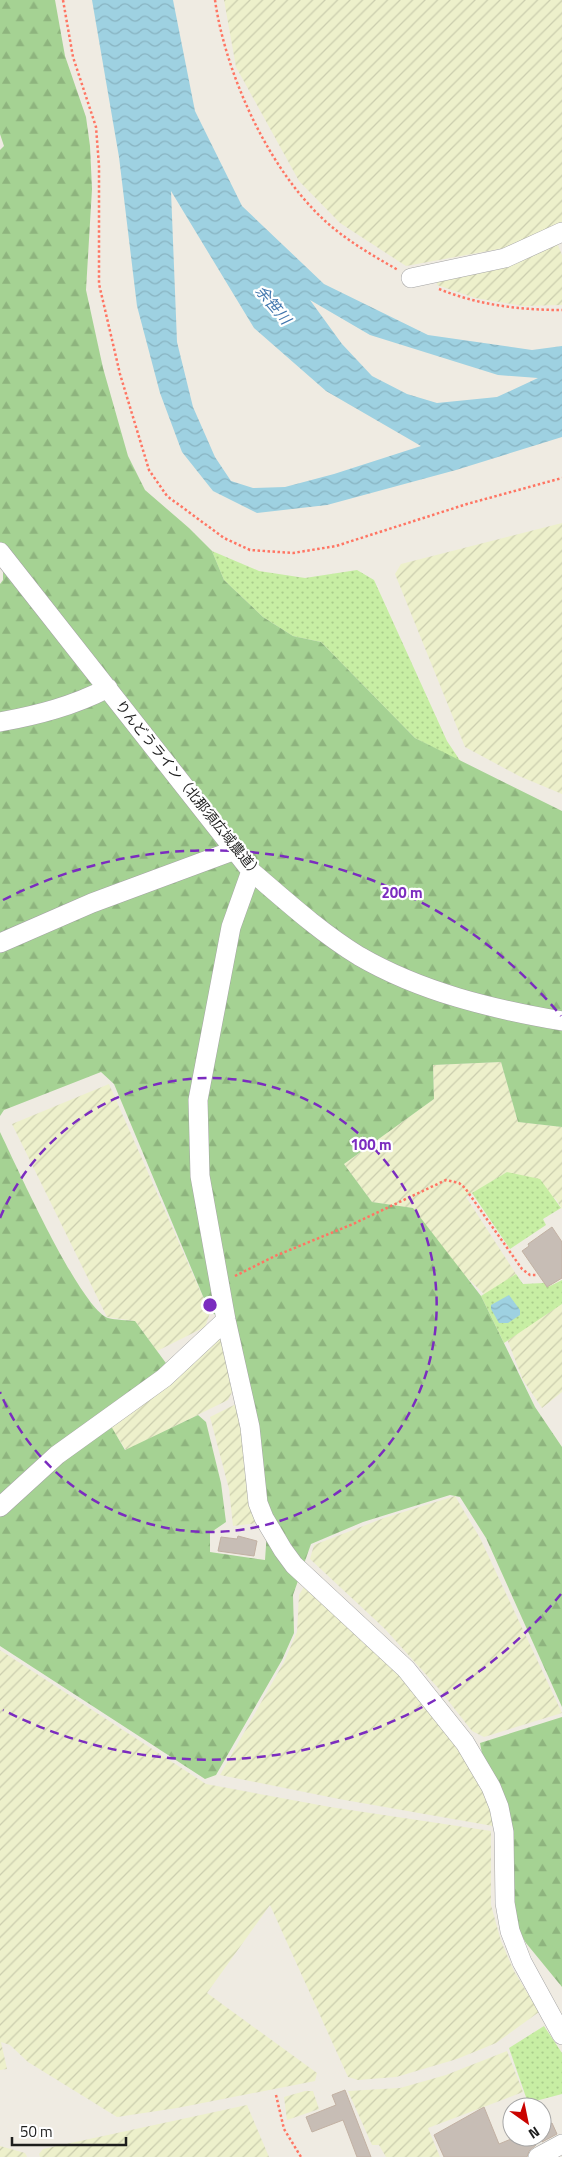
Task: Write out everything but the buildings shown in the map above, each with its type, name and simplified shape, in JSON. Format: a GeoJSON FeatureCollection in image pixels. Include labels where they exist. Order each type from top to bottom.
{"type":"FeatureCollection","features":[{"type":"Feature","properties":{"kind":"street"},"geometry":{"type":"LineString","coordinates":[[411,278],[505,258],[562,232]]}},
{"type":"Feature","properties":{"kind":"street","name":"りんどうライン（北那須広域農道）"},"geometry":{"type":"LineString","coordinates":[[0,552],[251,871],[316,927],[359,956],[431,989],[483,1005],[562,1021]]}},
{"type":"Feature","properties":{"kind":"street"},"geometry":{"type":"LineString","coordinates":[[0,722],[45,714],[82,701],[108,688]]}},
{"type":"Feature","properties":{"kind":"street"},"geometry":{"type":"LineString","coordinates":[[0,943],[92,903],[236,850]]}},
{"type":"Feature","properties":{"kind":"street"},"geometry":{"type":"LineString","coordinates":[[251,871],[231,927],[198,1100],[200,1176],[226,1320],[250,1427],[255,1482],[264,1518],[294,1565],[406,1669],[422,1687],[465,1743],[491,1787],[499,1807],[504,1832],[504,1884],[510,1931],[522,1962],[562,2035]]}},
{"type":"Feature","properties":{"kind":"street"},"geometry":{"type":"LineString","coordinates":[[1,1505],[57,1455],[164,1378],[226,1320]]}},
{"type":"Feature","properties":{"kind":"street"},"geometry":{"type":"LineString","coordinates":[[538,2157],[562,2144]]}},
{"type":"Feature","properties":{"kind":"path"},"geometry":{"type":"LineString","coordinates":[[63,0],[73,57],[96,127],[99,166],[100,284],[120,374],[149,470],[167,496],[224,538],[250,550],[293,553],[336,546],[466,504],[562,478]]}},
{"type":"Feature","properties":{"kind":"path"},"geometry":{"type":"LineString","coordinates":[[215,0],[231,65],[251,114],[275,161],[306,201],[336,230],[411,278]]}},
{"type":"Feature","properties":{"kind":"path"},"geometry":{"type":"LineString","coordinates":[[435,288],[468,301],[533,310],[562,310]]}},
{"type":"Feature","properties":{"kind":"path"},"geometry":{"type":"LineString","coordinates":[[219,1282],[274,1256],[353,1224],[446,1180],[460,1183],[465,1188],[522,1269],[530,1275],[536,1275]]}},
{"type":"Feature","properties":{"kind":"path"},"geometry":{"type":"LineString","coordinates":[[276,2095],[284,2129],[301,2157]]}},
{"type":"Feature","properties":{"kind":"green space"},"geometry":{"type":"Polygon","coordinates":[[[0,0],[55,0],[65,56],[86,117],[90,146],[92,189],[86,290],[103,368],[128,456],[145,490],[189,528],[212,551],[224,580],[263,617],[293,636],[321,642],[415,738],[562,811],[562,1127],[518,1122],[501,1062],[433,1065],[434,1099],[344,1164],[372,1202],[413,1208],[481,1296],[535,1407],[562,1447],[562,1707],[486,1538],[460,1497],[450,1495],[363,1522],[311,1544],[293,1595],[294,1633],[282,1660],[216,1775],[205,1779],[0,1646],[0,1132],[50,1234],[82,1289],[96,1308],[108,1318],[135,1321],[174,1374],[111,1426],[125,1450],[198,1415],[206,1422],[221,1483],[226,1522],[210,1533],[210,1552],[265,1560],[267,1531],[229,1318],[210,1313],[114,1084],[101,1072],[4,1110],[0,1116],[0,584],[3,580],[3,549],[0,544],[0,150],[4,146],[0,134],[0,0]]]}},
{"type":"Feature","properties":{"kind":"green space"},"geometry":{"type":"Polygon","coordinates":[[[224,0],[562,0],[562,223],[510,247],[406,266],[340,223],[299,181],[236,67],[224,0]]]}},
{"type":"Feature","properties":{"kind":"green space"},"geometry":{"type":"Polygon","coordinates":[[[557,243],[562,255],[562,305],[523,306],[475,298],[437,285],[438,276],[557,243]]]}},
{"type":"Feature","properties":{"kind":"green space"},"geometry":{"type":"Polygon","coordinates":[[[562,523],[562,794],[519,776],[465,747],[395,574],[401,564],[562,523]]]}},
{"type":"Feature","properties":{"kind":"green space"},"geometry":{"type":"Polygon","coordinates":[[[212,551],[259,571],[305,578],[357,570],[374,580],[447,741],[461,762],[415,738],[321,642],[293,636],[263,617],[224,580],[212,551]]]}},
{"type":"Feature","properties":{"kind":"green space"},"geometry":{"type":"Polygon","coordinates":[[[501,1062],[518,1122],[562,1127],[562,1209],[556,1199],[507,1172],[466,1197],[516,1274],[485,1295],[454,1265],[413,1208],[372,1202],[344,1164],[434,1099],[433,1065],[501,1062]]]}},
{"type":"Feature","properties":{"kind":"green space"},"geometry":{"type":"Polygon","coordinates":[[[109,1084],[210,1313],[205,1327],[157,1351],[135,1321],[107,1317],[12,1124],[109,1084]]]}},
{"type":"Feature","properties":{"kind":"green space"},"geometry":{"type":"Polygon","coordinates":[[[507,1172],[540,1179],[561,1208],[543,1219],[546,1225],[510,1249],[472,1193],[507,1172]]]}},
{"type":"Feature","properties":{"kind":"green space"},"geometry":{"type":"Polygon","coordinates":[[[516,1274],[523,1284],[544,1283],[550,1286],[562,1280],[562,1304],[504,1343],[481,1296],[516,1274]]]}},
{"type":"Feature","properties":{"kind":"green space"},"geometry":{"type":"Polygon","coordinates":[[[562,1304],[562,1392],[542,1408],[523,1380],[507,1339],[562,1304]]]}},
{"type":"Feature","properties":{"kind":"green space"},"geometry":{"type":"Polygon","coordinates":[[[216,1336],[222,1337],[234,1388],[228,1400],[126,1450],[111,1427],[216,1336]]]}},
{"type":"Feature","properties":{"kind":"green space"},"geometry":{"type":"Polygon","coordinates":[[[238,1403],[257,1523],[233,1526],[229,1489],[210,1417],[238,1403]]]}},
{"type":"Feature","properties":{"kind":"green space"},"geometry":{"type":"Polygon","coordinates":[[[455,1496],[480,1538],[562,1713],[484,1737],[472,1731],[439,1689],[385,1629],[310,1559],[314,1545],[384,1518],[455,1496]]]}},
{"type":"Feature","properties":{"kind":"green space"},"geometry":{"type":"Polygon","coordinates":[[[305,1585],[429,1704],[484,1787],[492,1811],[493,1826],[339,1799],[220,1775],[284,1662],[297,1632],[299,1595],[305,1585]]]}},
{"type":"Feature","properties":{"kind":"green space"},"geometry":{"type":"Polygon","coordinates":[[[0,1650],[206,1784],[330,1807],[491,1831],[491,1905],[501,1941],[514,1971],[539,2012],[496,2043],[457,2059],[396,2077],[358,2080],[348,2077],[270,1905],[207,1993],[317,2073],[315,2081],[177,2108],[117,2117],[28,2062],[10,2045],[1,2042],[7,2069],[0,2070],[0,1650]]]}},
{"type":"Feature","properties":{"kind":"green space"},"geometry":{"type":"Polygon","coordinates":[[[562,1717],[562,1987],[526,1943],[514,1923],[480,1743],[562,1717]]]}},
{"type":"Feature","properties":{"kind":"green space"},"geometry":{"type":"Polygon","coordinates":[[[544,2026],[562,2053],[562,2094],[551,2097],[526,2097],[509,2048],[544,2026]]]}},
{"type":"Feature","properties":{"kind":"green space"},"geometry":{"type":"Polygon","coordinates":[[[507,2051],[523,2092],[510,2097],[502,2097],[502,2100],[428,2128],[440,2157],[386,2157],[379,2145],[372,2145],[348,2091],[400,2088],[446,2075],[507,2051]]]}},
{"type":"Feature","properties":{"kind":"green space"},"geometry":{"type":"Polygon","coordinates":[[[305,2091],[313,2091],[319,2109],[287,2120],[284,2097],[305,2091]]]}},
{"type":"Feature","properties":{"kind":"green space"},"geometry":{"type":"Polygon","coordinates":[[[247,2105],[269,2157],[40,2157],[39,2154],[43,2149],[247,2105]]]}},
{"type":"Feature","properties":{"kind":"green space"},"geometry":{"type":"Polygon","coordinates":[[[0,2146],[25,2153],[27,2157],[0,2157],[0,2146]]]}},
{"type":"Feature","properties":{"kind":"water","name":"余笹川"},"geometry":{"type":"Polygon","coordinates":[[[92,0],[173,0],[195,111],[242,206],[324,284],[428,335],[532,350],[562,346],[562,437],[456,470],[327,505],[257,513],[213,491],[182,452],[160,393],[137,306],[119,157],[92,0]],[[171,191],[177,342],[193,407],[215,457],[231,481],[253,488],[285,487],[334,474],[421,446],[326,391],[254,328],[171,191]],[[310,300],[342,344],[372,376],[407,394],[437,403],[497,397],[538,378],[498,375],[370,335],[310,300]]]}},
{"type":"Feature","properties":{"kind":"water"},"geometry":{"type":"Polygon","coordinates":[[[509,1295],[520,1310],[520,1315],[508,1323],[499,1323],[491,1309],[491,1305],[509,1295]]]}}]}
